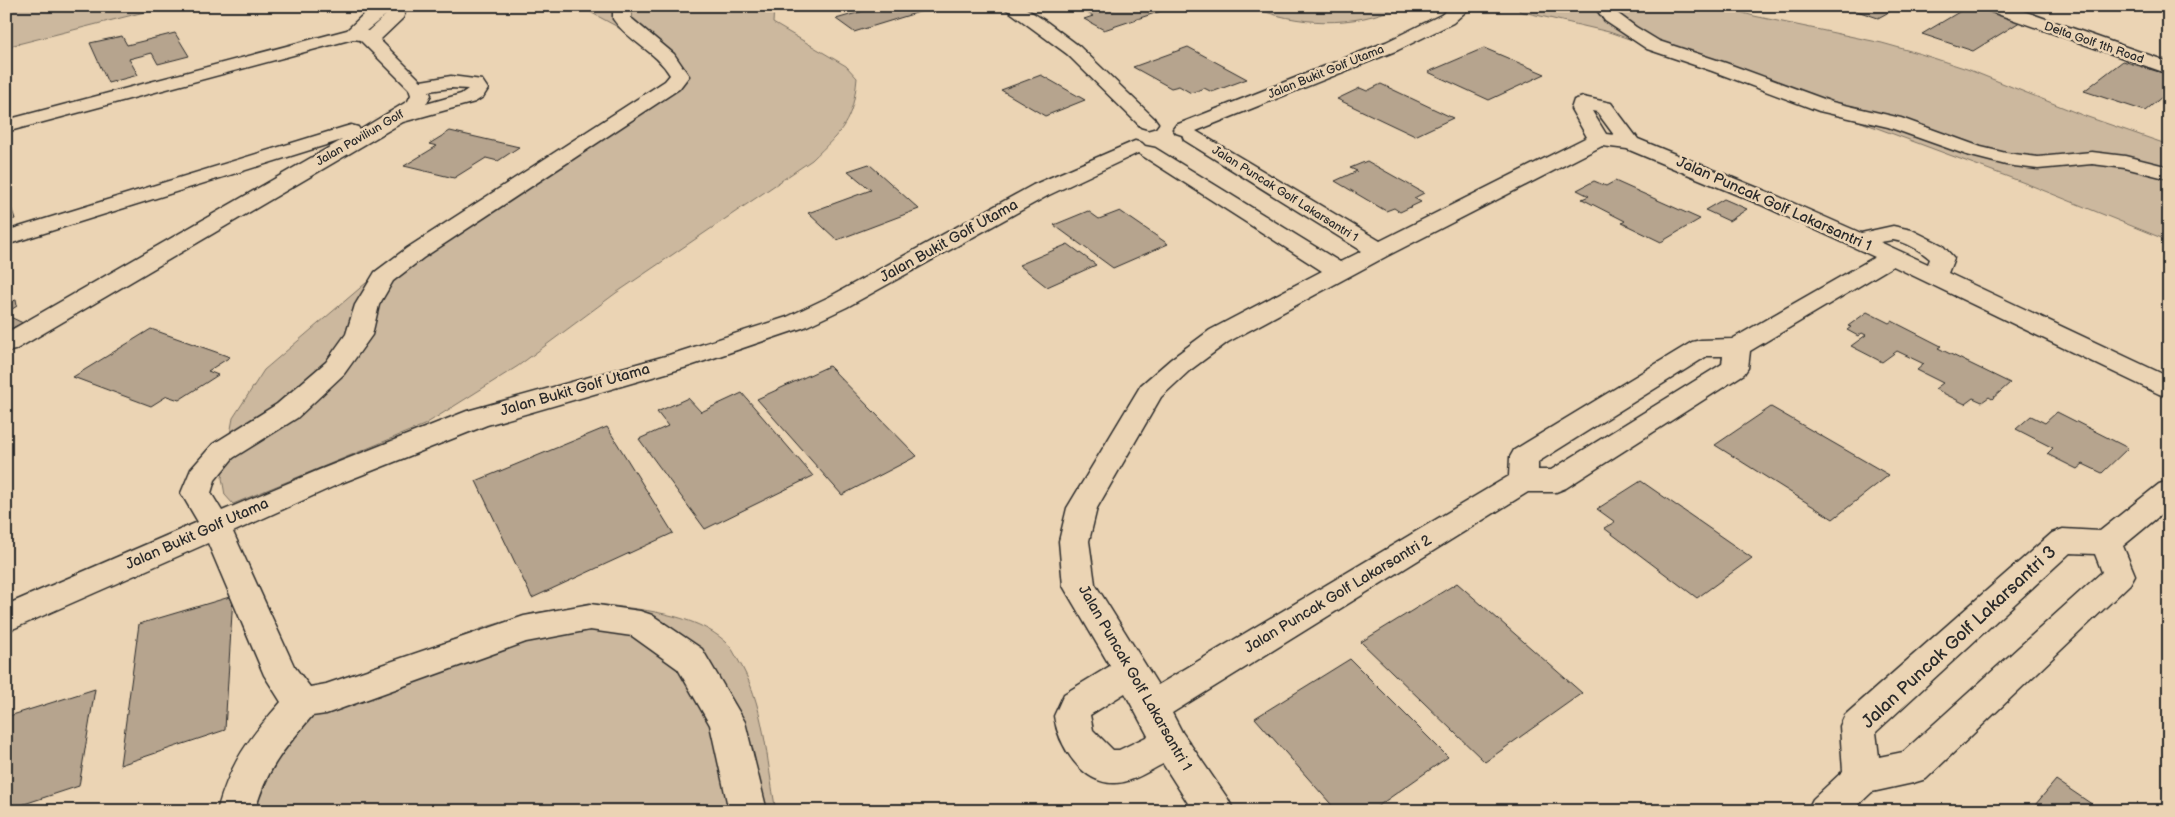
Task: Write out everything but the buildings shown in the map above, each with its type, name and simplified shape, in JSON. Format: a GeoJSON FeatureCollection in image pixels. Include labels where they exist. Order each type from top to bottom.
{"type":"FeatureCollection","features":[{"type":"Feature","properties":{"kind":"street"},"geometry":{"type":"LineString","coordinates":[[302,703],[281,675],[215,525],[196,493],[201,476],[223,451],[287,411],[335,368],[359,335],[367,305],[384,277],[415,253],[672,84],[680,76],[668,57],[630,29],[622,19],[622,10],[630,6]]}},
{"type":"Feature","properties":{"kind":"street"},"geometry":{"type":"LineString","coordinates":[[1010,6],[1073,50],[1148,123]]}},
{"type":"Feature","properties":{"kind":"street","name":"Jalan Bukit Golf Utama"},"geometry":{"type":"LineString","coordinates":[[1187,132],[1392,46],[1447,19],[1464,6]]}},
{"type":"Feature","properties":{"kind":"street"},"geometry":{"type":"LineString","coordinates":[[1602,6],[1611,17],[1653,45],[1719,67],[1826,107],[1894,122],[1974,151],[2006,160],[2038,163],[2092,158],[2125,162],[2169,174]]}},
{"type":"Feature","properties":{"kind":"street","name":"Delta Golf 1th Road"},"geometry":{"type":"LineString","coordinates":[[1992,6],[2169,68]]}},
{"type":"Feature","properties":{"kind":"street"},"geometry":{"type":"LineString","coordinates":[[6,126],[361,37],[417,87],[464,82],[475,84],[478,89],[476,93],[468,98],[397,117],[6,238]]}},
{"type":"Feature","properties":{"kind":"street","name":"Jalan Paviliun Golf"},"geometry":{"type":"LineString","coordinates":[[6,344],[397,117],[415,105],[422,95],[417,87]]}},
{"type":"Feature","properties":{"kind":"street"},"geometry":{"type":"LineString","coordinates":[[1599,139],[1581,109],[1581,104],[1584,102],[1604,107],[1631,143]]}},
{"type":"Feature","properties":{"kind":"street"},"geometry":{"type":"LineString","coordinates":[[1141,150],[1168,153],[1179,150],[1190,142],[1187,132],[1163,123],[1148,123],[1133,129],[1130,133],[1130,143],[1141,150],[1340,272]]}},
{"type":"Feature","properties":{"kind":"street","name":"Jalan Puncak Golf Lakarsantri 1"},"geometry":{"type":"LineString","coordinates":[[1187,132],[1379,252]]}},
{"type":"Feature","properties":{"kind":"street","name":"Jalan Puncak Golf Lakarsantri 1"},"geometry":{"type":"LineString","coordinates":[[1215,811],[1169,743],[1152,707],[1131,670],[1079,586],[1074,541],[1082,508],[1151,391],[1180,365],[1219,336],[1599,139],[1631,143],[1894,256],[2169,388]]}},
{"type":"Feature","properties":{"kind":"street","name":"Jalan Bukit Golf Utama"},"geometry":{"type":"LineString","coordinates":[[6,619],[215,525],[477,418],[678,361],[796,322],[838,302],[1041,190],[1141,150]]}},
{"type":"Feature","properties":{"kind":"street"},"geometry":{"type":"LineString","coordinates":[[1858,241],[1894,232],[1931,248],[1939,252],[1942,258],[1935,276]]}},
{"type":"Feature","properties":{"kind":"street"},"geometry":{"type":"LineString","coordinates":[[1737,347],[1735,368],[1556,481],[1523,481],[1524,457],[1701,348],[1737,347],[1894,256]]}},
{"type":"Feature","properties":{"kind":"street","name":"Jalan Puncak Golf Lakarsantri 2"},"geometry":{"type":"LineString","coordinates":[[1152,707],[1523,481]]}},
{"type":"Feature","properties":{"kind":"street"},"geometry":{"type":"LineString","coordinates":[[1826,811],[1862,777],[1913,767],[2119,576],[2106,543],[2169,492]]}},
{"type":"Feature","properties":{"kind":"street","name":"Jalan Puncak Golf Lakarsantri 3"},"geometry":{"type":"LineString","coordinates":[[1862,777],[1858,726],[2063,541],[2106,543]]}},
{"type":"Feature","properties":{"kind":"street"},"geometry":{"type":"LineString","coordinates":[[236,811],[244,782],[262,750],[302,703],[326,699],[524,629],[590,617],[640,624],[690,659],[727,722],[748,811]]}},
{"type":"Feature","properties":{"kind":"street"},"geometry":{"type":"LineString","coordinates":[[1131,670],[1076,705],[1072,714],[1075,728],[1085,747],[1103,765],[1117,767],[1169,743]]}},
{"type":"Feature","properties":{"kind":"shaded area"},"geometry":{"type":"Polygon","coordinates":[[[6,6],[168,6],[6,47],[6,6]]]}},
{"type":"Feature","properties":{"kind":"shaded area"},"geometry":{"type":"Polygon","coordinates":[[[579,6],[774,6],[773,23],[846,66],[857,78],[849,116],[838,133],[812,160],[616,293],[518,366],[424,425],[233,504],[225,495],[222,478],[233,418],[264,370],[373,277],[677,74],[616,26],[579,6]]]}},
{"type":"Feature","properties":{"kind":"shaded area"},"geometry":{"type":"Polygon","coordinates":[[[1250,6],[1400,6],[1364,18],[1325,22],[1286,18],[1250,6]]]}},
{"type":"Feature","properties":{"kind":"shaded area"},"geometry":{"type":"Polygon","coordinates":[[[1521,6],[1718,6],[1754,16],[1882,43],[1967,69],[2082,115],[2169,145],[2169,241],[2030,185],[1861,122],[1609,32],[1519,11],[1521,6]]]}},
{"type":"Feature","properties":{"kind":"shaded area"},"geometry":{"type":"Polygon","coordinates":[[[597,604],[665,614],[682,619],[713,632],[729,645],[746,675],[754,694],[763,732],[776,811],[231,811],[297,718],[349,684],[413,654],[486,627],[533,613],[597,604]]]}}]}
